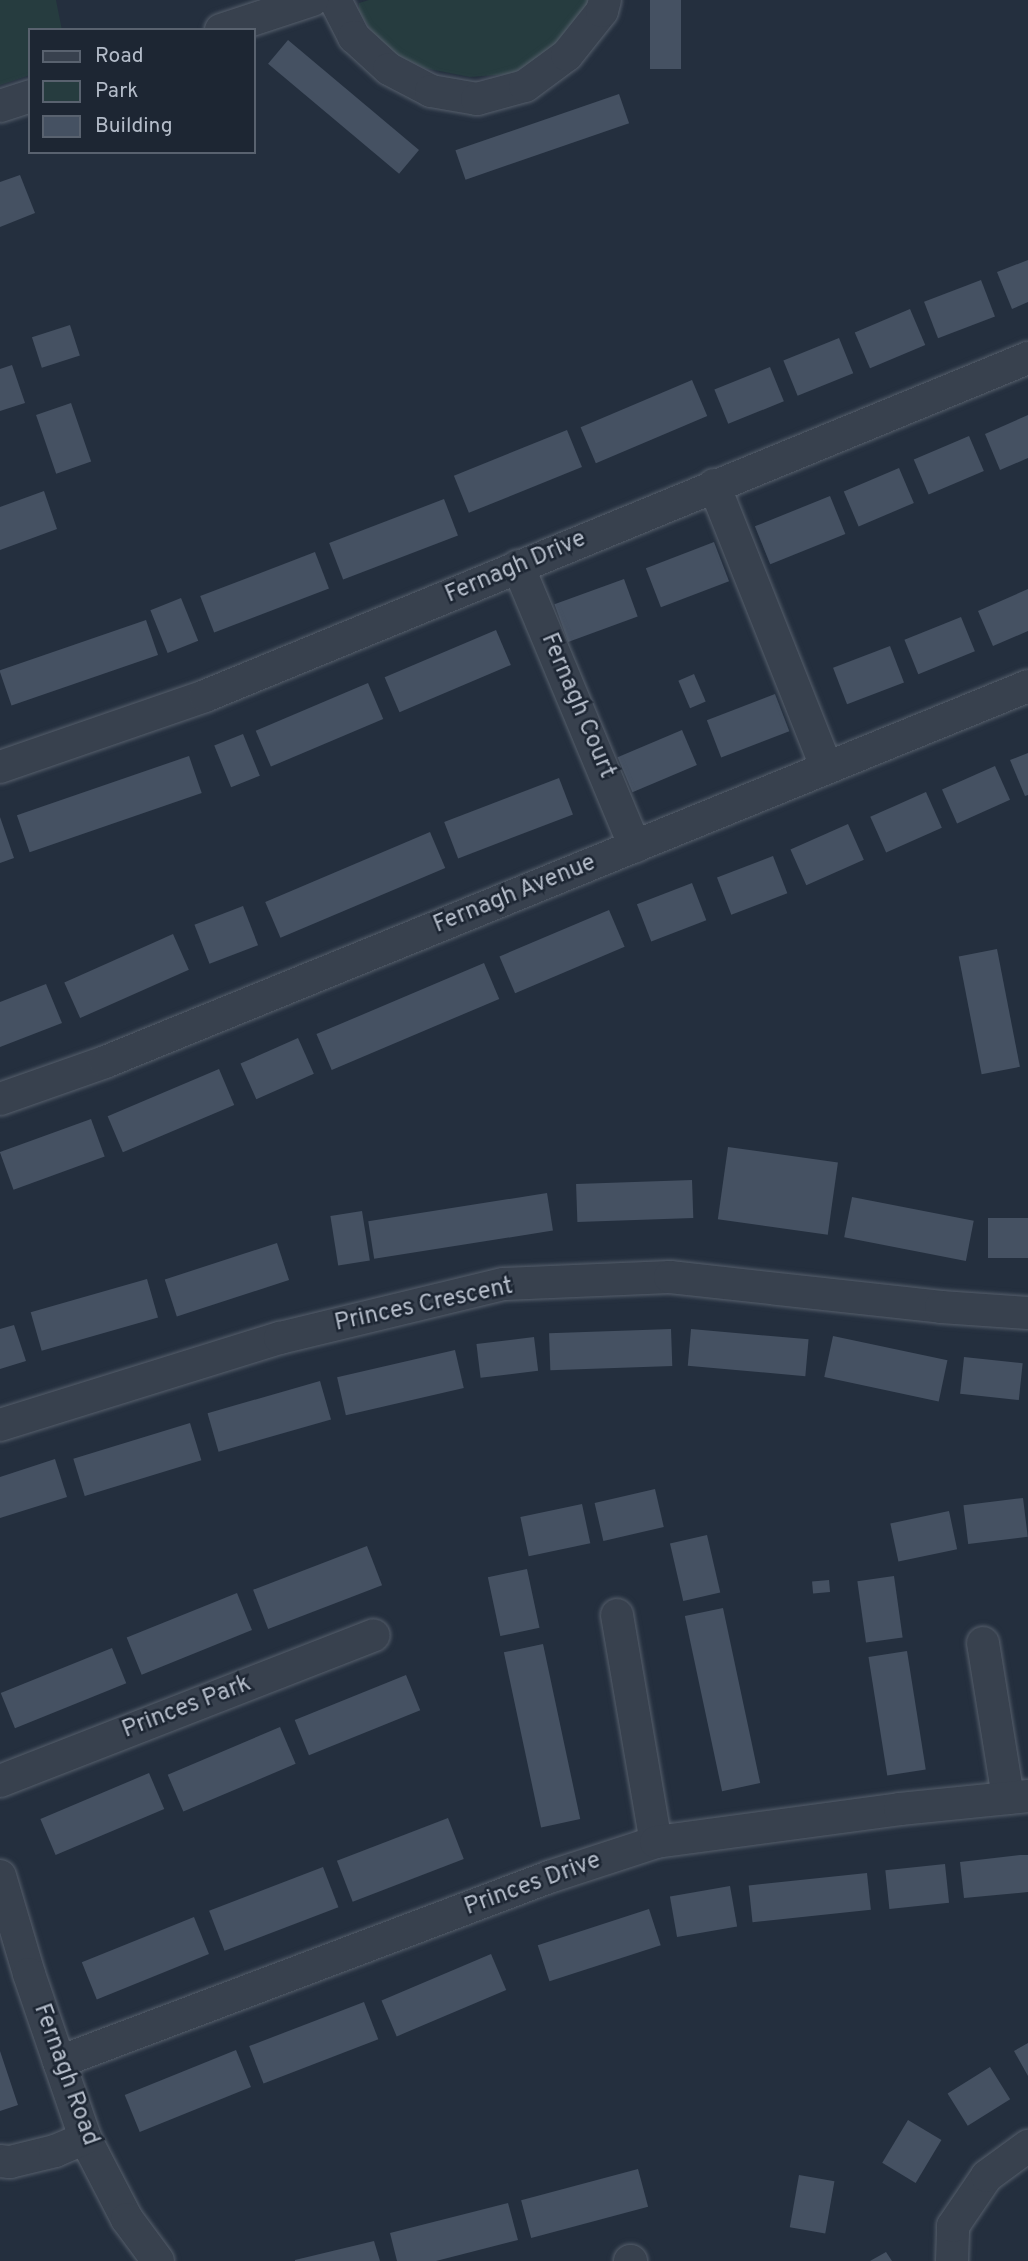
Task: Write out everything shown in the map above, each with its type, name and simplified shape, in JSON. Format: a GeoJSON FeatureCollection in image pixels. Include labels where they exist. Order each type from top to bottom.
{"type":"FeatureCollection","features":[{"type":"Feature","properties":{"kind":"street"},"geometry":{"type":"LineString","coordinates":[[227,28],[312,0]]}},
{"type":"Feature","properties":{"kind":"street"},"geometry":{"type":"LineString","coordinates":[[335,0],[354,37],[389,69],[431,91],[477,99],[525,86],[567,55],[602,11],[605,0]]}},
{"type":"Feature","properties":{"kind":"street"},"geometry":{"type":"LineString","coordinates":[[0,106],[28,97]]}},
{"type":"Feature","properties":{"kind":"street","name":"Fernagh Drive"},"geometry":{"type":"LineString","coordinates":[[0,767],[205,696],[1028,358]]}},
{"type":"Feature","properties":{"kind":"street"},"geometry":{"type":"LineString","coordinates":[[714,485],[826,767]]}},
{"type":"Feature","properties":{"kind":"street","name":"Fernagh Court"},"geometry":{"type":"LineString","coordinates":[[518,566],[635,847]]}},
{"type":"Feature","properties":{"kind":"street","name":"Fernagh Avenue"},"geometry":{"type":"LineString","coordinates":[[0,1099],[105,1062],[1028,685]]}},
{"type":"Feature","properties":{"kind":"street","name":"Princes Crescent"},"geometry":{"type":"LineString","coordinates":[[0,1425],[280,1338],[504,1284],[670,1277],[941,1307],[1028,1313]]}},
{"type":"Feature","properties":{"kind":"street"},"geometry":{"type":"LineString","coordinates":[[617,1615],[656,1842]]}},
{"type":"Feature","properties":{"kind":"street","name":"Princes Park"},"geometry":{"type":"LineString","coordinates":[[0,1781],[374,1635]]}},
{"type":"Feature","properties":{"kind":"street"},"geometry":{"type":"LineString","coordinates":[[983,1643],[1018,1797]]}},
{"type":"Feature","properties":{"kind":"street","name":"Princes Drive"},"geometry":{"type":"LineString","coordinates":[[59,2062],[549,1877],[656,1842],[1018,1797]]}},
{"type":"Feature","properties":{"kind":"street","name":"Fernagh Road"},"geometry":{"type":"LineString","coordinates":[[0,1877],[85,2138],[127,2219],[158,2261]]}},
{"type":"Feature","properties":{"kind":"street"},"geometry":{"type":"LineString","coordinates":[[0,2161],[10,2162],[55,2151],[85,2138]]}},
{"type":"Feature","properties":{"kind":"street"},"geometry":{"type":"LineString","coordinates":[[953,2261],[953,2225],[987,2176],[1028,2146]]}},
{"type":"Feature","properties":{"kind":"green space"},"geometry":{"type":"Polygon","coordinates":[[[0,0],[56,0],[62,28],[28,28],[28,76],[0,85],[0,0]]]}},
{"type":"Feature","properties":{"kind":"green space"},"geometry":{"type":"Polygon","coordinates":[[[369,0],[593,0],[549,54],[511,74],[470,77],[424,68],[381,47],[359,11],[359,3],[369,0]]]}},
{"type":"Feature","properties":{"kind":"building"},"geometry":{"type":"Polygon","coordinates":[[[650,0],[681,0],[681,69],[650,69],[650,0]]]}},
{"type":"Feature","properties":{"kind":"building"},"geometry":{"type":"Polygon","coordinates":[[[288,40],[419,150],[399,174],[268,64],[288,40]]]}},
{"type":"Feature","properties":{"kind":"building"},"geometry":{"type":"Polygon","coordinates":[[[619,94],[629,123],[466,180],[455,150],[619,94]]]}},
{"type":"Feature","properties":{"kind":"building"},"geometry":{"type":"Polygon","coordinates":[[[20,175],[35,213],[0,227],[0,182],[20,175]]]}},
{"type":"Feature","properties":{"kind":"building"},"geometry":{"type":"Polygon","coordinates":[[[1028,260],[1028,302],[1012,309],[997,272],[1028,260]]]}},
{"type":"Feature","properties":{"kind":"building"},"geometry":{"type":"Polygon","coordinates":[[[981,280],[995,316],[938,338],[924,302],[981,280]]]}},
{"type":"Feature","properties":{"kind":"building"},"geometry":{"type":"Polygon","coordinates":[[[910,309],[925,345],[870,368],[855,332],[910,309]]]}},
{"type":"Feature","properties":{"kind":"building"},"geometry":{"type":"Polygon","coordinates":[[[70,325],[80,355],[42,368],[32,337],[70,325]]]}},
{"type":"Feature","properties":{"kind":"building"},"geometry":{"type":"Polygon","coordinates":[[[839,338],[853,373],[798,396],[783,360],[839,338]]]}},
{"type":"Feature","properties":{"kind":"building"},"geometry":{"type":"Polygon","coordinates":[[[12,365],[25,403],[0,411],[0,369],[12,365]]]}},
{"type":"Feature","properties":{"kind":"building"},"geometry":{"type":"Polygon","coordinates":[[[770,367],[784,401],[728,424],[714,389],[770,367]]]}},
{"type":"Feature","properties":{"kind":"building"},"geometry":{"type":"Polygon","coordinates":[[[692,380],[707,416],[596,463],[581,427],[692,380]]]}},
{"type":"Feature","properties":{"kind":"building"},"geometry":{"type":"Polygon","coordinates":[[[71,403],[91,462],[56,474],[36,415],[71,403]]]}},
{"type":"Feature","properties":{"kind":"building"},"geometry":{"type":"Polygon","coordinates":[[[1028,415],[1028,458],[1000,470],[985,434],[1028,415]]]}},
{"type":"Feature","properties":{"kind":"building"},"geometry":{"type":"Polygon","coordinates":[[[567,430],[582,467],[469,513],[454,476],[567,430]]]}},
{"type":"Feature","properties":{"kind":"building"},"geometry":{"type":"Polygon","coordinates":[[[969,436],[984,471],[929,494],[914,459],[969,436]]]}},
{"type":"Feature","properties":{"kind":"building"},"geometry":{"type":"Polygon","coordinates":[[[899,468],[914,503],[859,526],[844,491],[899,468]]]}},
{"type":"Feature","properties":{"kind":"building"},"geometry":{"type":"Polygon","coordinates":[[[44,491],[57,529],[0,550],[0,507],[44,491]]]}},
{"type":"Feature","properties":{"kind":"building"},"geometry":{"type":"Polygon","coordinates":[[[830,496],[845,534],[770,564],[755,526],[830,496]]]}},
{"type":"Feature","properties":{"kind":"building"},"geometry":{"type":"Polygon","coordinates":[[[444,499],[458,535],[343,579],[329,543],[444,499]]]}},
{"type":"Feature","properties":{"kind":"building"},"geometry":{"type":"Polygon","coordinates":[[[714,542],[729,581],[661,607],[646,568],[714,542]]]}},
{"type":"Feature","properties":{"kind":"building"},"geometry":{"type":"Polygon","coordinates":[[[315,552],[329,588],[214,632],[200,596],[315,552]]]}},
{"type":"Feature","properties":{"kind":"building"},"geometry":{"type":"Polygon","coordinates":[[[624,579],[638,617],[568,642],[554,604],[624,579]]]}},
{"type":"Feature","properties":{"kind":"building"},"geometry":{"type":"Polygon","coordinates":[[[1028,589],[1028,631],[993,646],[978,611],[1028,589]]]}},
{"type":"Feature","properties":{"kind":"building"},"geometry":{"type":"Polygon","coordinates":[[[181,598],[198,641],[168,653],[150,610],[181,598]]]}},
{"type":"Feature","properties":{"kind":"building"},"geometry":{"type":"Polygon","coordinates":[[[961,617],[975,651],[918,674],[904,640],[961,617]]]}},
{"type":"Feature","properties":{"kind":"building"},"geometry":{"type":"Polygon","coordinates":[[[146,620],[158,655],[11,705],[0,670],[146,620]]]}},
{"type":"Feature","properties":{"kind":"building"},"geometry":{"type":"Polygon","coordinates":[[[496,630],[511,665],[399,712],[385,677],[496,630]]]}},
{"type":"Feature","properties":{"kind":"building"},"geometry":{"type":"Polygon","coordinates":[[[890,646],[904,682],[847,704],[833,668],[890,646]]]}},
{"type":"Feature","properties":{"kind":"building"},"geometry":{"type":"Polygon","coordinates":[[[694,674],[706,702],[690,708],[678,681],[694,674]]]}},
{"type":"Feature","properties":{"kind":"building"},"geometry":{"type":"Polygon","coordinates":[[[368,683],[383,719],[271,767],[256,731],[368,683]]]}},
{"type":"Feature","properties":{"kind":"building"},"geometry":{"type":"Polygon","coordinates":[[[775,694],[789,731],[721,758],[707,720],[775,694]]]}},
{"type":"Feature","properties":{"kind":"building"},"geometry":{"type":"Polygon","coordinates":[[[682,730],[697,765],[632,792],[618,757],[682,730]]]}},
{"type":"Feature","properties":{"kind":"building"},"geometry":{"type":"Polygon","coordinates":[[[243,734],[260,776],[231,787],[214,746],[243,734]]]}},
{"type":"Feature","properties":{"kind":"building"},"geometry":{"type":"Polygon","coordinates":[[[1028,753],[1028,795],[1025,796],[1010,760],[1028,753]]]}},
{"type":"Feature","properties":{"kind":"building"},"geometry":{"type":"Polygon","coordinates":[[[189,756],[202,793],[30,852],[17,815],[189,756]]]}},
{"type":"Feature","properties":{"kind":"building"},"geometry":{"type":"Polygon","coordinates":[[[995,766],[1010,800],[957,823],[942,790],[995,766]]]}},
{"type":"Feature","properties":{"kind":"building"},"geometry":{"type":"Polygon","coordinates":[[[559,778],[573,814],[458,858],[444,822],[559,778]]]}},
{"type":"Feature","properties":{"kind":"building"},"geometry":{"type":"Polygon","coordinates":[[[926,792],[942,828],[886,852],[870,817],[926,792]]]}},
{"type":"Feature","properties":{"kind":"building"},"geometry":{"type":"Polygon","coordinates":[[[0,817],[14,858],[0,863],[0,817]]]}},
{"type":"Feature","properties":{"kind":"building"},"geometry":{"type":"Polygon","coordinates":[[[848,824],[864,860],[806,885],[790,850],[848,824]]]}},
{"type":"Feature","properties":{"kind":"building"},"geometry":{"type":"Polygon","coordinates":[[[430,832],[445,868],[280,938],[265,902],[430,832]]]}},
{"type":"Feature","properties":{"kind":"building"},"geometry":{"type":"Polygon","coordinates":[[[773,856],[787,893],[731,915],[717,878],[773,856]]]}},
{"type":"Feature","properties":{"kind":"building"},"geometry":{"type":"Polygon","coordinates":[[[692,883],[706,920],[651,941],[637,904],[692,883]]]}},
{"type":"Feature","properties":{"kind":"building"},"geometry":{"type":"Polygon","coordinates":[[[243,906],[258,945],[210,964],[194,925],[243,906]]]}},
{"type":"Feature","properties":{"kind":"building"},"geometry":{"type":"Polygon","coordinates":[[[609,910],[625,947],[515,993],[499,956],[609,910]]]}},
{"type":"Feature","properties":{"kind":"building"},"geometry":{"type":"Polygon","coordinates":[[[173,934],[189,970],[80,1018],[64,982],[173,934]]]}},
{"type":"Feature","properties":{"kind":"building"},"geometry":{"type":"Polygon","coordinates":[[[997,949],[1020,1067],[982,1074],[959,956],[997,949]]]}},
{"type":"Feature","properties":{"kind":"building"},"geometry":{"type":"Polygon","coordinates":[[[484,963],[499,999],[332,1070],[316,1034],[484,963]]]}},
{"type":"Feature","properties":{"kind":"building"},"geometry":{"type":"Polygon","coordinates":[[[46,984],[62,1023],[0,1047],[0,1002],[46,984]]]}},
{"type":"Feature","properties":{"kind":"building"},"geometry":{"type":"Polygon","coordinates":[[[298,1038],[314,1074],[256,1099],[240,1064],[298,1038]]]}},
{"type":"Feature","properties":{"kind":"building"},"geometry":{"type":"Polygon","coordinates":[[[219,1069],[234,1105],[123,1152],[108,1116],[219,1069]]]}},
{"type":"Feature","properties":{"kind":"building"},"geometry":{"type":"Polygon","coordinates":[[[91,1119],[105,1157],[14,1190],[0,1152],[91,1119]]]}},
{"type":"Feature","properties":{"kind":"building"},"geometry":{"type":"Polygon","coordinates":[[[728,1147],[838,1162],[828,1235],[718,1219],[728,1147]]]}},
{"type":"Feature","properties":{"kind":"building"},"geometry":{"type":"Polygon","coordinates":[[[692,1180],[693,1218],[577,1222],[576,1184],[692,1180]]]}},
{"type":"Feature","properties":{"kind":"building"},"geometry":{"type":"Polygon","coordinates":[[[547,1193],[553,1231],[374,1259],[368,1221],[547,1193]]]}},
{"type":"Feature","properties":{"kind":"building"},"geometry":{"type":"Polygon","coordinates":[[[852,1197],[974,1221],[966,1261],[844,1237],[852,1197]]]}},
{"type":"Feature","properties":{"kind":"building"},"geometry":{"type":"Polygon","coordinates":[[[362,1211],[370,1260],[338,1265],[330,1216],[362,1211]]]}},
{"type":"Feature","properties":{"kind":"building"},"geometry":{"type":"Polygon","coordinates":[[[988,1218],[1028,1218],[1028,1258],[988,1258],[988,1218]]]}},
{"type":"Feature","properties":{"kind":"building"},"geometry":{"type":"Polygon","coordinates":[[[277,1243],[289,1280],[177,1317],[165,1279],[277,1243]]]}},
{"type":"Feature","properties":{"kind":"building"},"geometry":{"type":"Polygon","coordinates":[[[147,1279],[158,1317],[42,1351],[31,1312],[147,1279]]]}},
{"type":"Feature","properties":{"kind":"building"},"geometry":{"type":"Polygon","coordinates":[[[14,1325],[26,1361],[0,1369],[0,1329],[14,1325]]]}},
{"type":"Feature","properties":{"kind":"building"},"geometry":{"type":"Polygon","coordinates":[[[671,1329],[672,1366],[550,1370],[549,1333],[671,1329]]]}},
{"type":"Feature","properties":{"kind":"building"},"geometry":{"type":"Polygon","coordinates":[[[691,1329],[809,1339],[805,1376],[688,1366],[691,1329]]]}},
{"type":"Feature","properties":{"kind":"building"},"geometry":{"type":"Polygon","coordinates":[[[833,1336],[947,1360],[939,1401],[824,1377],[833,1336]]]}},
{"type":"Feature","properties":{"kind":"building"},"geometry":{"type":"Polygon","coordinates":[[[534,1337],[538,1371],[481,1378],[476,1344],[534,1337]]]}},
{"type":"Feature","properties":{"kind":"building"},"geometry":{"type":"Polygon","coordinates":[[[455,1350],[464,1388],[346,1415],[337,1377],[455,1350]]]}},
{"type":"Feature","properties":{"kind":"building"},"geometry":{"type":"Polygon","coordinates":[[[964,1357],[1023,1363],[1019,1400],[960,1394],[964,1357]]]}},
{"type":"Feature","properties":{"kind":"building"},"geometry":{"type":"Polygon","coordinates":[[[320,1381],[331,1419],[219,1452],[208,1413],[320,1381]]]}},
{"type":"Feature","properties":{"kind":"building"},"geometry":{"type":"Polygon","coordinates":[[[190,1423],[201,1460],[85,1496],[73,1459],[190,1423]]]}},
{"type":"Feature","properties":{"kind":"building"},"geometry":{"type":"Polygon","coordinates":[[[55,1459],[67,1497],[0,1518],[0,1477],[55,1459]]]}},
{"type":"Feature","properties":{"kind":"building"},"geometry":{"type":"Polygon","coordinates":[[[655,1489],[664,1527],[603,1541],[595,1503],[655,1489]]]}},
{"type":"Feature","properties":{"kind":"building"},"geometry":{"type":"Polygon","coordinates":[[[1023,1498],[1028,1537],[968,1544],[963,1505],[1023,1498]]]}},
{"type":"Feature","properties":{"kind":"building"},"geometry":{"type":"Polygon","coordinates":[[[582,1504],[590,1543],[529,1556],[520,1517],[582,1504]]]}},
{"type":"Feature","properties":{"kind":"building"},"geometry":{"type":"Polygon","coordinates":[[[949,1511],[957,1549],[898,1562],[890,1523],[949,1511]]]}},
{"type":"Feature","properties":{"kind":"building"},"geometry":{"type":"Polygon","coordinates":[[[707,1535],[720,1592],[683,1601],[670,1544],[707,1535]]]}},
{"type":"Feature","properties":{"kind":"building"},"geometry":{"type":"Polygon","coordinates":[[[367,1546],[382,1585],[268,1629],[253,1590],[367,1546]]]}},
{"type":"Feature","properties":{"kind":"building"},"geometry":{"type":"Polygon","coordinates":[[[527,1569],[539,1628],[500,1636],[488,1577],[527,1569]]]}},
{"type":"Feature","properties":{"kind":"building"},"geometry":{"type":"Polygon","coordinates":[[[894,1576],[903,1637],[866,1643],[857,1581],[894,1576]]]}},
{"type":"Feature","properties":{"kind":"building"},"geometry":{"type":"Polygon","coordinates":[[[829,1580],[830,1592],[813,1593],[812,1581],[829,1580]]]}},
{"type":"Feature","properties":{"kind":"building"},"geometry":{"type":"Polygon","coordinates":[[[237,1593],[252,1630],[142,1675],[127,1638],[237,1593]]]}},
{"type":"Feature","properties":{"kind":"building"},"geometry":{"type":"Polygon","coordinates":[[[723,1608],[760,1783],[722,1791],[685,1616],[723,1608]]]}},
{"type":"Feature","properties":{"kind":"building"},"geometry":{"type":"Polygon","coordinates":[[[543,1644],[580,1819],[541,1827],[504,1652],[543,1644]]]}},
{"type":"Feature","properties":{"kind":"building"},"geometry":{"type":"Polygon","coordinates":[[[112,1648],[126,1683],[15,1728],[1,1693],[112,1648]]]}},
{"type":"Feature","properties":{"kind":"building"},"geometry":{"type":"Polygon","coordinates":[[[907,1651],[926,1770],[887,1776],[868,1657],[907,1651]]]}},
{"type":"Feature","properties":{"kind":"building"},"geometry":{"type":"Polygon","coordinates":[[[406,1675],[420,1710],[309,1755],[295,1720],[406,1675]]]}},
{"type":"Feature","properties":{"kind":"building"},"geometry":{"type":"Polygon","coordinates":[[[280,1727],[296,1764],[183,1811],[168,1775],[280,1727]]]}},
{"type":"Feature","properties":{"kind":"building"},"geometry":{"type":"Polygon","coordinates":[[[149,1773],[164,1809],[56,1855],[40,1819],[149,1773]]]}},
{"type":"Feature","properties":{"kind":"building"},"geometry":{"type":"Polygon","coordinates":[[[448,1818],[464,1859],[353,1902],[337,1861],[448,1818]]]}},
{"type":"Feature","properties":{"kind":"building"},"geometry":{"type":"Polygon","coordinates":[[[1028,1855],[1028,1892],[964,1898],[960,1862],[1028,1855]]]}},
{"type":"Feature","properties":{"kind":"building"},"geometry":{"type":"Polygon","coordinates":[[[945,1864],[949,1903],[889,1909],[885,1870],[945,1864]]]}},
{"type":"Feature","properties":{"kind":"building"},"geometry":{"type":"Polygon","coordinates":[[[323,1867],[338,1907],[225,1951],[209,1911],[323,1867]]]}},
{"type":"Feature","properties":{"kind":"building"},"geometry":{"type":"Polygon","coordinates":[[[867,1873],[871,1910],[753,1922],[749,1885],[867,1873]]]}},
{"type":"Feature","properties":{"kind":"building"},"geometry":{"type":"Polygon","coordinates":[[[730,1886],[737,1926],[677,1937],[670,1897],[730,1886]]]}},
{"type":"Feature","properties":{"kind":"building"},"geometry":{"type":"Polygon","coordinates":[[[649,1909],[661,1945],[549,1981],[538,1945],[649,1909]]]}},
{"type":"Feature","properties":{"kind":"building"},"geometry":{"type":"Polygon","coordinates":[[[194,1917],[209,1954],[97,1999],[82,1962],[194,1917]]]}},
{"type":"Feature","properties":{"kind":"building"},"geometry":{"type":"Polygon","coordinates":[[[491,1954],[506,1990],[397,2036],[381,2000],[491,1954]]]}},
{"type":"Feature","properties":{"kind":"building"},"geometry":{"type":"Polygon","coordinates":[[[364,2002],[378,2039],[264,2083],[249,2046],[364,2002]]]}},
{"type":"Feature","properties":{"kind":"building"},"geometry":{"type":"Polygon","coordinates":[[[1028,2043],[1028,2076],[1014,2051],[1028,2043]]]}},
{"type":"Feature","properties":{"kind":"building"},"geometry":{"type":"Polygon","coordinates":[[[236,2050],[251,2087],[140,2132],[125,2095],[236,2050]]]}},
{"type":"Feature","properties":{"kind":"building"},"geometry":{"type":"Polygon","coordinates":[[[0,2051],[18,2105],[0,2111],[0,2051]]]}},
{"type":"Feature","properties":{"kind":"building"},"geometry":{"type":"Polygon","coordinates":[[[990,2067],[1010,2099],[968,2126],[948,2093],[990,2067]]]}},
{"type":"Feature","properties":{"kind":"building"},"geometry":{"type":"Polygon","coordinates":[[[908,2120],[941,2140],[916,2183],[882,2163],[908,2120]]]}},
{"type":"Feature","properties":{"kind":"building"},"geometry":{"type":"Polygon","coordinates":[[[638,2169],[648,2207],[531,2238],[521,2200],[638,2169]]]}},
{"type":"Feature","properties":{"kind":"building"},"geometry":{"type":"Polygon","coordinates":[[[799,2175],[834,2181],[825,2233],[790,2227],[799,2175]]]}},
{"type":"Feature","properties":{"kind":"building"},"geometry":{"type":"Polygon","coordinates":[[[508,2203],[518,2240],[436,2261],[397,2261],[390,2233],[508,2203]]]}},
{"type":"Feature","properties":{"kind":"building"},"geometry":{"type":"Polygon","coordinates":[[[374,2241],[380,2261],[295,2261],[295,2260],[374,2241]]]}},
{"type":"Feature","properties":{"kind":"building"},"geometry":{"type":"Polygon","coordinates":[[[886,2252],[892,2261],[870,2261],[886,2252]]]}}]}
